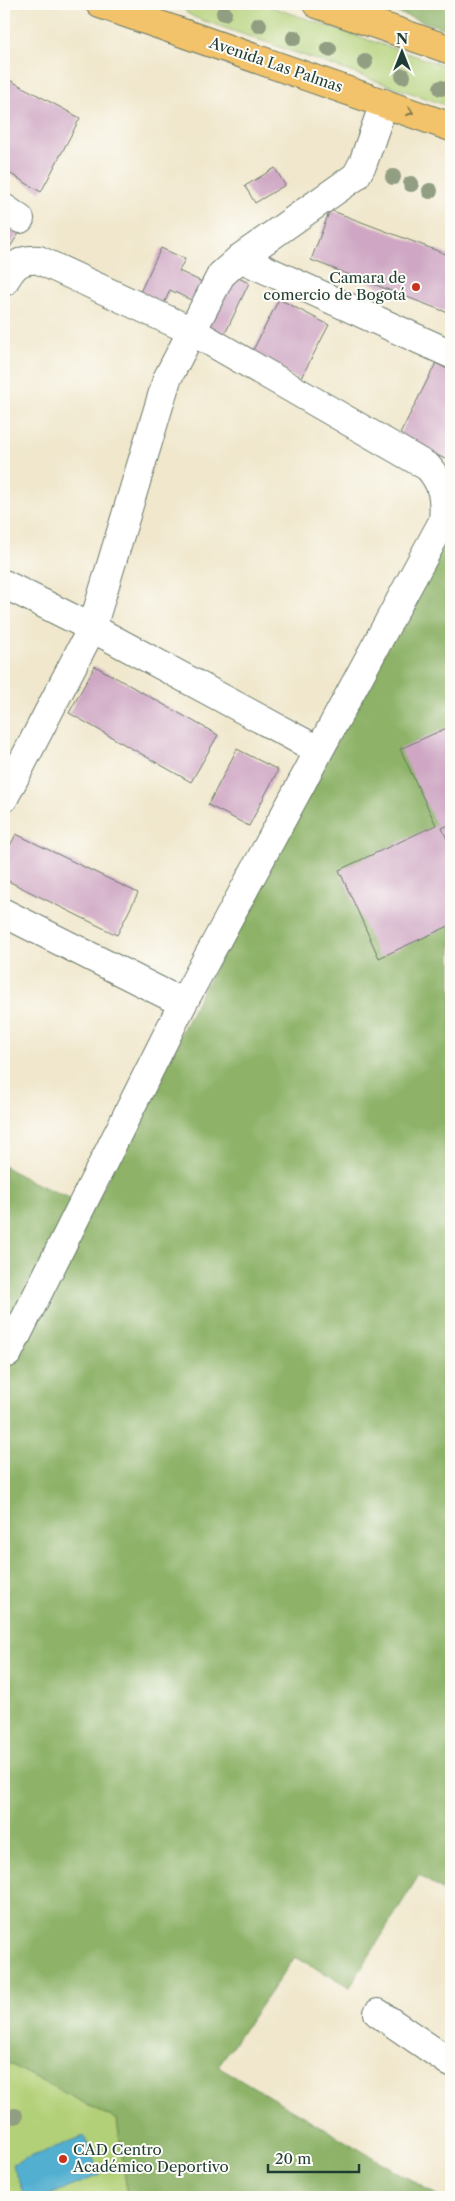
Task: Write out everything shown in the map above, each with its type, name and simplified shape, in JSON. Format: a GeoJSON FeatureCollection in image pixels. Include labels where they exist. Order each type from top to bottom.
{"type":"FeatureCollection","features":[{"type":"Feature","properties":{"kind":"main road","name":"Avenida Las Palmas"},"geometry":{"type":"LineString","coordinates":[[100,4],[161,14],[384,103],[451,127]]}},
{"type":"Feature","properties":{"kind":"main road"},"geometry":{"type":"LineString","coordinates":[[317,4],[451,50]]}},
{"type":"Feature","properties":{"kind":"street"},"geometry":{"type":"LineString","coordinates":[[4,798],[92,628],[167,379],[221,275],[240,258],[356,176],[363,163],[384,103]]}},
{"type":"Feature","properties":{"kind":"street"},"geometry":{"type":"LineString","coordinates":[[240,258],[451,354]]}},
{"type":"Feature","properties":{"kind":"street"},"geometry":{"type":"LineString","coordinates":[[4,282],[11,269],[20,262],[25,259],[40,260],[192,331],[428,467],[437,477],[442,487],[447,516],[182,1003],[8,1354]]}},
{"type":"Feature","properties":{"kind":"street"},"geometry":{"type":"LineString","coordinates":[[4,584],[92,628],[318,750]]}},
{"type":"Feature","properties":{"kind":"street"},"geometry":{"type":"LineString","coordinates":[[4,913],[182,1003]]}},
{"type":"Feature","properties":{"kind":"street"},"geometry":{"type":"LineString","coordinates":[[378,2013],[451,2063]]}},
{"type":"Feature","properties":{"kind":"green space"},"geometry":{"type":"Polygon","coordinates":[[[181,4],[263,4],[451,68],[451,107],[196,18],[187,13],[181,4]]]}},
{"type":"Feature","properties":{"kind":"green space"},"geometry":{"type":"Polygon","coordinates":[[[372,4],[451,4],[451,31],[372,4]]]}},
{"type":"Feature","properties":{"kind":"green space"},"geometry":{"type":"Polygon","coordinates":[[[451,530],[451,1896],[419,1875],[350,1987],[295,1957],[218,2066],[440,2197],[128,2197],[117,2120],[4,2061],[4,1166],[28,1180],[93,1208],[197,1001],[451,530]]]}},
{"type":"Feature","properties":{"kind":"green space","name":"CAD Centro Académico Deportivo"},"geometry":{"type":"Polygon","coordinates":[[[4,2061],[117,2120],[128,2197],[4,2197],[4,2061]]]}},
{"type":"Feature","properties":{"kind":"water"},"geometry":{"type":"Polygon","coordinates":[[[84,2136],[100,2175],[44,2197],[26,2197],[12,2164],[84,2136]]]}},
{"type":"Feature","properties":{"kind":"building"},"geometry":{"type":"Polygon","coordinates":[[[4,77],[80,118],[41,192],[4,170],[4,77]]]}},
{"type":"Feature","properties":{"kind":"building"},"geometry":{"type":"Polygon","coordinates":[[[275,168],[285,185],[255,203],[245,186],[275,168]]]}},
{"type":"Feature","properties":{"kind":"building","name":"Camara de comercio de Bogotá"},"geometry":{"type":"Polygon","coordinates":[[[330,210],[451,256],[451,314],[311,260],[330,210]]]}},
{"type":"Feature","properties":{"kind":"building"},"geometry":{"type":"Polygon","coordinates":[[[4,221],[20,232],[4,256],[4,221]]]}},
{"type":"Feature","properties":{"kind":"building"},"geometry":{"type":"Polygon","coordinates":[[[161,248],[185,259],[179,271],[221,291],[230,274],[249,283],[223,338],[204,329],[214,311],[170,290],[164,304],[140,292],[161,248]]]}},
{"type":"Feature","properties":{"kind":"building"},"geometry":{"type":"Polygon","coordinates":[[[279,299],[329,325],[300,380],[251,354],[279,299]]]}},
{"type":"Feature","properties":{"kind":"building"},"geometry":{"type":"Polygon","coordinates":[[[436,363],[451,371],[451,457],[449,461],[399,436],[436,363]]]}},
{"type":"Feature","properties":{"kind":"building"},"geometry":{"type":"Polygon","coordinates":[[[95,666],[218,735],[191,782],[69,713],[95,666]]]}},
{"type":"Feature","properties":{"kind":"building"},"geometry":{"type":"Polygon","coordinates":[[[451,726],[451,824],[442,828],[451,848],[451,925],[379,958],[339,870],[436,825],[400,749],[451,726]]]}},
{"type":"Feature","properties":{"kind":"building"},"geometry":{"type":"Polygon","coordinates":[[[237,749],[278,770],[249,826],[208,805],[237,749]]]}},
{"type":"Feature","properties":{"kind":"building"},"geometry":{"type":"Polygon","coordinates":[[[16,834],[138,893],[117,935],[4,879],[4,858],[16,834]]]}},
{"type":"Feature","properties":{"kind":"place","name":"Camara de comercio de Bogotá"},"geometry":{"type":"Point","coordinates":[416,287]}},
{"type":"Feature","properties":{"kind":"place","name":"CAD Centro Académico Deportivo"},"geometry":{"type":"Point","coordinates":[63,2159]}}]}
